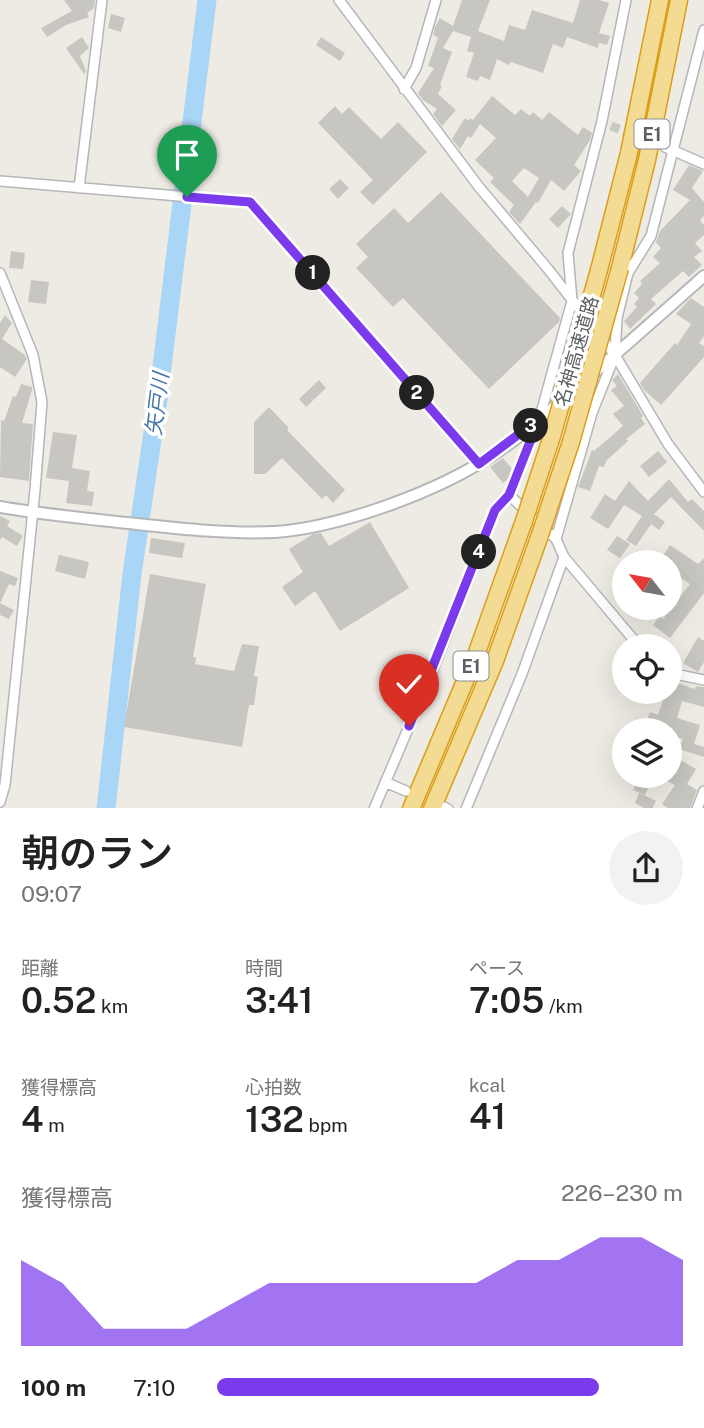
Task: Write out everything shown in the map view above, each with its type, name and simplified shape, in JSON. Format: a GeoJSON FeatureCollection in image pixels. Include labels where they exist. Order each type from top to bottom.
{"type":"FeatureCollection","features":[{"type":"Feature","properties":{"kind":"highway","name":"名神高速道路"},"geometry":{"type":"LineString","coordinates":[[411,808],[476,654],[552,436],[629,153],[660,0]]}},
{"type":"Feature","properties":{"kind":"highway","name":"名神高速道路"},"geometry":{"type":"LineString","coordinates":[[441,808],[495,661],[548,537],[647,160],[679,0]]}},
{"type":"Feature","properties":{"kind":"street"},"geometry":{"type":"LineString","coordinates":[[79,188],[102,0]]}},
{"type":"Feature","properties":{"kind":"street"},"geometry":{"type":"LineString","coordinates":[[339,0],[479,187],[615,355],[668,444],[704,492]]}},
{"type":"Feature","properties":{"kind":"street"},"geometry":{"type":"LineString","coordinates":[[404,89],[416,68],[436,0]]}},
{"type":"Feature","properties":{"kind":"street"},"geometry":{"type":"LineString","coordinates":[[374,808],[433,670],[495,510],[509,495],[539,419],[572,301],[568,253],[602,121],[626,0]]}},
{"type":"Feature","properties":{"kind":"street"},"geometry":{"type":"LineString","coordinates":[[548,537],[615,355],[617,318],[628,273],[651,236],[704,30]]}},
{"type":"Feature","properties":{"kind":"street"},"geometry":{"type":"LineString","coordinates":[[602,121],[611,125]]}},
{"type":"Feature","properties":{"kind":"street"},"geometry":{"type":"LineString","coordinates":[[665,147],[704,164]]}},
{"type":"Feature","properties":{"kind":"street"},"geometry":{"type":"LineString","coordinates":[[0,181],[250,202],[479,464]]}},
{"type":"Feature","properties":{"kind":"street"},"geometry":{"type":"LineString","coordinates":[[0,273],[33,355],[41,401],[5,785],[0,803]]}},
{"type":"Feature","properties":{"kind":"street"},"geometry":{"type":"LineString","coordinates":[[0,507],[145,525],[243,532],[277,531],[317,525],[373,509],[439,485],[479,464],[539,419],[704,276]]}},
{"type":"Feature","properties":{"kind":"street"},"geometry":{"type":"LineString","coordinates":[[693,285],[704,291]]}},
{"type":"Feature","properties":{"kind":"street"},"geometry":{"type":"LineString","coordinates":[[509,495],[548,537],[629,634]]}},
{"type":"Feature","properties":{"kind":"street"},"geometry":{"type":"LineString","coordinates":[[466,808],[522,674],[564,557]]}},
{"type":"Feature","properties":{"kind":"street"},"geometry":{"type":"LineString","coordinates":[[682,675],[704,680]]}},
{"type":"Feature","properties":{"kind":"street"},"geometry":{"type":"LineString","coordinates":[[386,782],[406,791]]}},
{"type":"Feature","properties":{"kind":"street"},"geometry":{"type":"LineString","coordinates":[[697,808],[704,791]]}},
{"type":"Feature","properties":{"kind":"building"},"geometry":{"type":"Polygon","coordinates":[[[64,0],[95,0],[94,8],[87,13],[89,17],[66,25],[47,37],[41,28],[72,11],[64,0]]]}},
{"type":"Feature","properties":{"kind":"building"},"geometry":{"type":"Polygon","coordinates":[[[462,0],[490,0],[478,31],[504,41],[509,25],[525,30],[532,10],[573,23],[580,0],[599,0],[609,3],[599,33],[610,36],[607,45],[599,43],[598,48],[567,37],[563,48],[553,44],[543,73],[511,62],[509,65],[497,59],[490,80],[480,76],[478,81],[466,77],[474,53],[467,51],[471,37],[453,31],[443,48],[452,52],[438,94],[456,110],[442,126],[433,114],[437,109],[423,100],[418,93],[434,68],[428,66],[438,38],[433,35],[435,27],[440,18],[453,26],[462,0]]]}},
{"type":"Feature","properties":{"kind":"building"},"geometry":{"type":"Polygon","coordinates":[[[111,14],[125,18],[121,32],[108,28],[111,14]]]}},
{"type":"Feature","properties":{"kind":"building"},"geometry":{"type":"Polygon","coordinates":[[[82,37],[89,48],[80,56],[86,71],[84,74],[66,48],[82,37]]]}},
{"type":"Feature","properties":{"kind":"building"},"geometry":{"type":"Polygon","coordinates":[[[321,37],[345,53],[340,61],[316,45],[321,37]]]}},
{"type":"Feature","properties":{"kind":"building"},"geometry":{"type":"Polygon","coordinates":[[[492,96],[515,115],[521,109],[530,116],[533,112],[542,120],[549,112],[578,135],[583,127],[592,133],[574,165],[581,171],[564,191],[551,180],[538,203],[536,202],[520,224],[509,212],[514,205],[490,182],[494,178],[475,160],[496,138],[480,124],[460,149],[452,139],[465,118],[468,121],[470,118],[473,120],[492,96]],[[524,168],[512,181],[528,197],[539,178],[524,168]]]}},
{"type":"Feature","properties":{"kind":"building"},"geometry":{"type":"Polygon","coordinates":[[[335,106],[342,114],[349,107],[381,139],[398,122],[427,152],[373,205],[360,192],[373,180],[318,123],[335,106]]]}},
{"type":"Feature","properties":{"kind":"building"},"geometry":{"type":"Polygon","coordinates":[[[689,165],[703,171],[692,188],[704,202],[704,216],[700,220],[704,225],[704,235],[695,243],[702,251],[694,257],[702,265],[689,277],[683,271],[651,299],[656,304],[630,329],[624,321],[637,307],[634,304],[639,298],[634,293],[642,284],[640,281],[660,263],[653,257],[661,248],[656,242],[660,231],[690,200],[673,190],[689,165]]]}},
{"type":"Feature","properties":{"kind":"building"},"geometry":{"type":"Polygon","coordinates":[[[340,179],[349,188],[338,199],[329,189],[340,179]]]}},
{"type":"Feature","properties":{"kind":"building"},"geometry":{"type":"Polygon","coordinates":[[[441,192],[560,318],[559,322],[489,389],[403,298],[393,307],[356,268],[368,257],[356,244],[394,208],[408,223],[441,192]]]}},
{"type":"Feature","properties":{"kind":"building"},"geometry":{"type":"Polygon","coordinates":[[[562,206],[571,214],[558,228],[549,219],[562,206]]]}},
{"type":"Feature","properties":{"kind":"building"},"geometry":{"type":"Polygon","coordinates":[[[11,251],[25,253],[23,269],[9,268],[11,251]]]}},
{"type":"Feature","properties":{"kind":"building"},"geometry":{"type":"Polygon","coordinates":[[[31,280],[49,282],[46,304],[28,302],[31,280]]]}},
{"type":"Feature","properties":{"kind":"building"},"geometry":{"type":"Polygon","coordinates":[[[691,298],[704,307],[704,336],[699,343],[704,346],[704,357],[661,405],[640,383],[675,343],[677,345],[691,324],[676,314],[691,298]]]}},
{"type":"Feature","properties":{"kind":"building"},"geometry":{"type":"Polygon","coordinates":[[[5,315],[12,323],[2,339],[27,359],[15,377],[0,367],[0,323],[5,315]]]}},
{"type":"Feature","properties":{"kind":"building"},"geometry":{"type":"Polygon","coordinates":[[[618,374],[645,424],[626,439],[628,441],[606,461],[604,467],[599,466],[590,491],[578,487],[592,450],[623,426],[613,414],[624,406],[611,390],[617,386],[612,380],[618,374]]]}},
{"type":"Feature","properties":{"kind":"building"},"geometry":{"type":"Polygon","coordinates":[[[319,380],[326,388],[306,407],[299,399],[319,380]]]}},
{"type":"Feature","properties":{"kind":"building"},"geometry":{"type":"Polygon","coordinates":[[[21,384],[32,387],[22,423],[33,424],[29,481],[0,477],[1,420],[4,421],[13,396],[16,397],[21,384]]]}},
{"type":"Feature","properties":{"kind":"building"},"geometry":{"type":"Polygon","coordinates":[[[269,407],[288,427],[288,431],[345,490],[333,503],[326,495],[322,499],[282,458],[265,474],[254,474],[254,422],[269,407]]]}},
{"type":"Feature","properties":{"kind":"building"},"geometry":{"type":"Polygon","coordinates":[[[53,432],[77,435],[72,468],[90,471],[87,491],[94,492],[92,506],[66,503],[69,481],[46,478],[53,432]]]}},
{"type":"Feature","properties":{"kind":"building"},"geometry":{"type":"Polygon","coordinates":[[[658,451],[667,462],[649,477],[640,466],[658,451]]]}},
{"type":"Feature","properties":{"kind":"building"},"geometry":{"type":"Polygon","coordinates":[[[503,458],[512,469],[503,483],[490,467],[503,458]]]}},
{"type":"Feature","properties":{"kind":"building"},"geometry":{"type":"Polygon","coordinates":[[[669,479],[688,502],[692,499],[704,511],[704,531],[671,497],[654,514],[665,522],[659,530],[651,524],[636,546],[626,540],[642,516],[624,505],[608,529],[590,518],[605,494],[615,501],[629,481],[648,501],[669,479]]]}},
{"type":"Feature","properties":{"kind":"building"},"geometry":{"type":"Polygon","coordinates":[[[0,516],[10,521],[7,526],[23,536],[17,546],[2,537],[0,540],[0,516]]]}},
{"type":"Feature","properties":{"kind":"building"},"geometry":{"type":"Polygon","coordinates":[[[370,522],[409,588],[340,631],[315,591],[295,606],[282,587],[303,572],[289,549],[313,534],[321,533],[329,546],[370,522]]]}},
{"type":"Feature","properties":{"kind":"building"},"geometry":{"type":"Polygon","coordinates":[[[617,536],[630,544],[626,550],[612,550],[612,553],[607,550],[617,536]]]}},
{"type":"Feature","properties":{"kind":"building"},"geometry":{"type":"Polygon","coordinates":[[[151,538],[185,543],[182,558],[149,553],[151,538]]]}},
{"type":"Feature","properties":{"kind":"building"},"geometry":{"type":"Polygon","coordinates":[[[682,553],[698,564],[704,558],[704,593],[673,634],[665,634],[653,625],[657,620],[682,620],[682,594],[690,584],[682,579],[682,553]]]}},
{"type":"Feature","properties":{"kind":"building"},"geometry":{"type":"Polygon","coordinates":[[[59,555],[89,562],[85,579],[55,571],[59,555]]]}},
{"type":"Feature","properties":{"kind":"building"},"geometry":{"type":"Polygon","coordinates":[[[0,571],[18,578],[15,586],[9,584],[0,603],[0,571]]]}},
{"type":"Feature","properties":{"kind":"building"},"geometry":{"type":"Polygon","coordinates":[[[150,574],[206,584],[193,657],[196,657],[195,664],[234,671],[242,644],[259,646],[254,676],[258,677],[254,705],[249,705],[242,747],[124,727],[150,574]]]}},
{"type":"Feature","properties":{"kind":"building"},"geometry":{"type":"Polygon","coordinates":[[[0,603],[14,610],[9,619],[0,615],[0,603]]]}},
{"type":"Feature","properties":{"kind":"building"},"geometry":{"type":"Polygon","coordinates":[[[698,637],[704,641],[704,662],[698,672],[683,663],[698,637]]]}},
{"type":"Feature","properties":{"kind":"building"},"geometry":{"type":"Polygon","coordinates":[[[682,684],[694,689],[697,686],[704,687],[704,707],[682,701],[682,684]]]}},
{"type":"Feature","properties":{"kind":"building"},"geometry":{"type":"Polygon","coordinates":[[[662,704],[681,704],[677,718],[648,718],[650,712],[658,715],[662,704]]]}},
{"type":"Feature","properties":{"kind":"building"},"geometry":{"type":"Polygon","coordinates":[[[682,720],[700,725],[694,744],[704,747],[704,757],[682,750],[682,720]]]}},
{"type":"Feature","properties":{"kind":"building"},"geometry":{"type":"Polygon","coordinates":[[[682,761],[696,769],[687,784],[697,790],[690,808],[668,808],[662,804],[673,788],[682,788],[682,761]]]}},
{"type":"Feature","properties":{"kind":"building"},"geometry":{"type":"Polygon","coordinates":[[[634,788],[648,788],[645,795],[633,790],[634,788]]]}},
{"type":"Feature","properties":{"kind":"building"},"geometry":{"type":"Polygon","coordinates":[[[639,793],[656,801],[652,808],[644,808],[635,803],[639,793]]]}},
{"type":"Feature","properties":{"kind":"waterway","name":"矢戸川"},"geometry":{"type":"LineString","coordinates":[[106,808],[132,574],[158,399],[207,0]]}},
{"type":"Feature","properties":{"kind":"tunnel"},"geometry":{"type":"LineString","coordinates":[[611,126],[665,147]]}},
{"type":"Feature","properties":{"kind":"route"},"geometry":{"type":"LineString","coordinates":[[187,197],[250,202],[479,464],[539,419],[509,495],[495,510],[409,726]]}}]}
